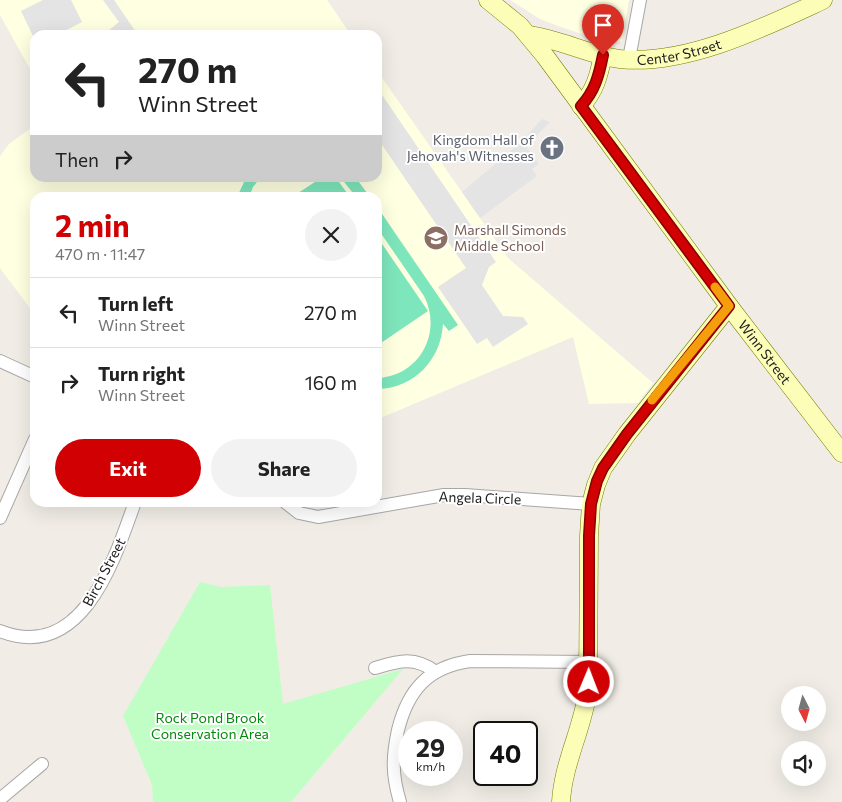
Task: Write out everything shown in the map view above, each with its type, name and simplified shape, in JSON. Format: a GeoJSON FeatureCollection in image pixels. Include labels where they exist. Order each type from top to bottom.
{"type":"FeatureCollection","features":[{"type":"Feature","properties":{"kind":"main road","name":"Winn Street"},"geometry":{"type":"LineString","coordinates":[[488,0],[520,26],[528,35],[729,306],[842,453]]}},
{"type":"Feature","properties":{"kind":"main road","name":"Center Street"},"geometry":{"type":"LineString","coordinates":[[528,35],[552,39],[603,55],[629,59],[678,55],[713,46],[762,28],[823,0]]}},
{"type":"Feature","properties":{"kind":"main road"},"geometry":{"type":"LineString","coordinates":[[581,106],[596,85],[603,55]]}},
{"type":"Feature","properties":{"kind":"main road"},"geometry":{"type":"LineString","coordinates":[[561,802],[569,761],[586,706],[588,690],[589,536],[591,504],[597,481],[610,457],[656,395],[729,306]]}},
{"type":"Feature","properties":{"kind":"street"},"geometry":{"type":"LineString","coordinates":[[629,59],[640,0]]}},
{"type":"Feature","properties":{"kind":"street"},"geometry":{"type":"LineString","coordinates":[[0,361],[30,375]]}},
{"type":"Feature","properties":{"kind":"street"},"geometry":{"type":"LineString","coordinates":[[0,518],[30,450]]}},
{"type":"Feature","properties":{"kind":"street","name":"Angela Circle"},"geometry":{"type":"LineString","coordinates":[[382,505],[428,496],[444,495],[591,504]]}},
{"type":"Feature","properties":{"kind":"street","name":"Birch Street"},"geometry":{"type":"LineString","coordinates":[[0,631],[26,638],[41,637],[64,626],[82,612],[95,594],[120,543],[133,507]]}},
{"type":"Feature","properties":{"kind":"street","name":"Angela Circle"},"geometry":{"type":"LineString","coordinates":[[289,507],[293,511],[318,517],[370,507]]}},
{"type":"Feature","properties":{"kind":"street"},"geometry":{"type":"LineString","coordinates":[[375,668],[397,662],[416,661],[436,672]]}},
{"type":"Feature","properties":{"kind":"street"},"geometry":{"type":"LineString","coordinates":[[400,802],[392,762],[406,704],[424,680],[452,665],[470,661],[589,662]]}},
{"type":"Feature","properties":{"kind":"street"},"geometry":{"type":"LineString","coordinates":[[0,799],[42,764]]}},
{"type":"Feature","properties":{"kind":"shaded area"},"geometry":{"type":"Polygon","coordinates":[[[0,0],[327,0],[348,30],[30,30],[30,69],[0,15],[0,0]]]}},
{"type":"Feature","properties":{"kind":"shaded area"},"geometry":{"type":"Polygon","coordinates":[[[43,0],[71,0],[82,22],[67,30],[30,30],[21,11],[43,0]]]}},
{"type":"Feature","properties":{"kind":"shaded area"},"geometry":{"type":"Polygon","coordinates":[[[103,0],[114,0],[135,30],[109,30],[119,22],[103,0]]]}},
{"type":"Feature","properties":{"kind":"shaded area"},"geometry":{"type":"Polygon","coordinates":[[[510,0],[629,0],[622,42],[591,37],[558,26],[540,19],[510,0]]]}},
{"type":"Feature","properties":{"kind":"shaded area","name":"Marshall Simonds Middle School"},"geometry":{"type":"Polygon","coordinates":[[[382,78],[508,258],[653,383],[638,403],[589,404],[573,337],[382,417],[382,192],[30,192],[30,308],[0,268],[0,156],[9,144],[30,129],[30,182],[382,182],[382,78]]]}},
{"type":"Feature","properties":{"kind":"shaded area"},"geometry":{"type":"Polygon","coordinates":[[[382,95],[496,262],[489,267],[482,285],[503,316],[523,317],[528,324],[493,347],[487,338],[477,344],[438,287],[466,268],[382,145],[382,95]]]}},
{"type":"Feature","properties":{"kind":"shaded area"},"geometry":{"type":"Polygon","coordinates":[[[542,119],[550,122],[526,146],[539,164],[532,169],[537,176],[480,218],[462,192],[522,141],[542,119]]]}},
{"type":"Feature","properties":{"kind":"green space"},"geometry":{"type":"Polygon","coordinates":[[[244,182],[257,182],[251,192],[239,192],[244,182]]]}},
{"type":"Feature","properties":{"kind":"green space"},"geometry":{"type":"Polygon","coordinates":[[[315,182],[339,182],[346,192],[300,192],[315,182]]]}},
{"type":"Feature","properties":{"kind":"green space"},"geometry":{"type":"Polygon","coordinates":[[[344,182],[359,182],[366,192],[352,192],[344,182]]]}},
{"type":"Feature","properties":{"kind":"green space"},"geometry":{"type":"Polygon","coordinates":[[[382,214],[458,325],[449,331],[443,324],[437,349],[423,370],[403,383],[382,388],[382,377],[405,370],[416,361],[429,338],[431,324],[424,296],[382,235],[382,214]]]}},
{"type":"Feature","properties":{"kind":"green space"},"geometry":{"type":"Polygon","coordinates":[[[382,244],[428,311],[382,342],[382,244]]]}},
{"type":"Feature","properties":{"kind":"green space","name":"Rock Pond Brook Conservation Area"},"geometry":{"type":"Polygon","coordinates":[[[200,582],[221,587],[270,585],[283,704],[403,669],[291,802],[153,802],[152,785],[123,716],[200,582]]]}},
{"type":"Feature","properties":{"kind":"slow traffic"},"geometry":{"type":"LineString","coordinates":[[652,400],[729,306],[715,287]]}},
{"type":"Feature","properties":{"kind":"place","name":"Kingdom Hall of Jehovah's Witnesses"},"geometry":{"type":"Point","coordinates":[552,148]}},
{"type":"Feature","properties":{"kind":"place","name":"Marshall Simonds Middle School"},"geometry":{"type":"Point","coordinates":[436,238]}},
{"type":"Feature","properties":{"kind":"route"},"geometry":{"type":"LineString","coordinates":[[589,682],[589,536],[592,496],[597,481],[610,457],[656,395],[729,306],[581,106],[596,85],[603,55]]}}]}
